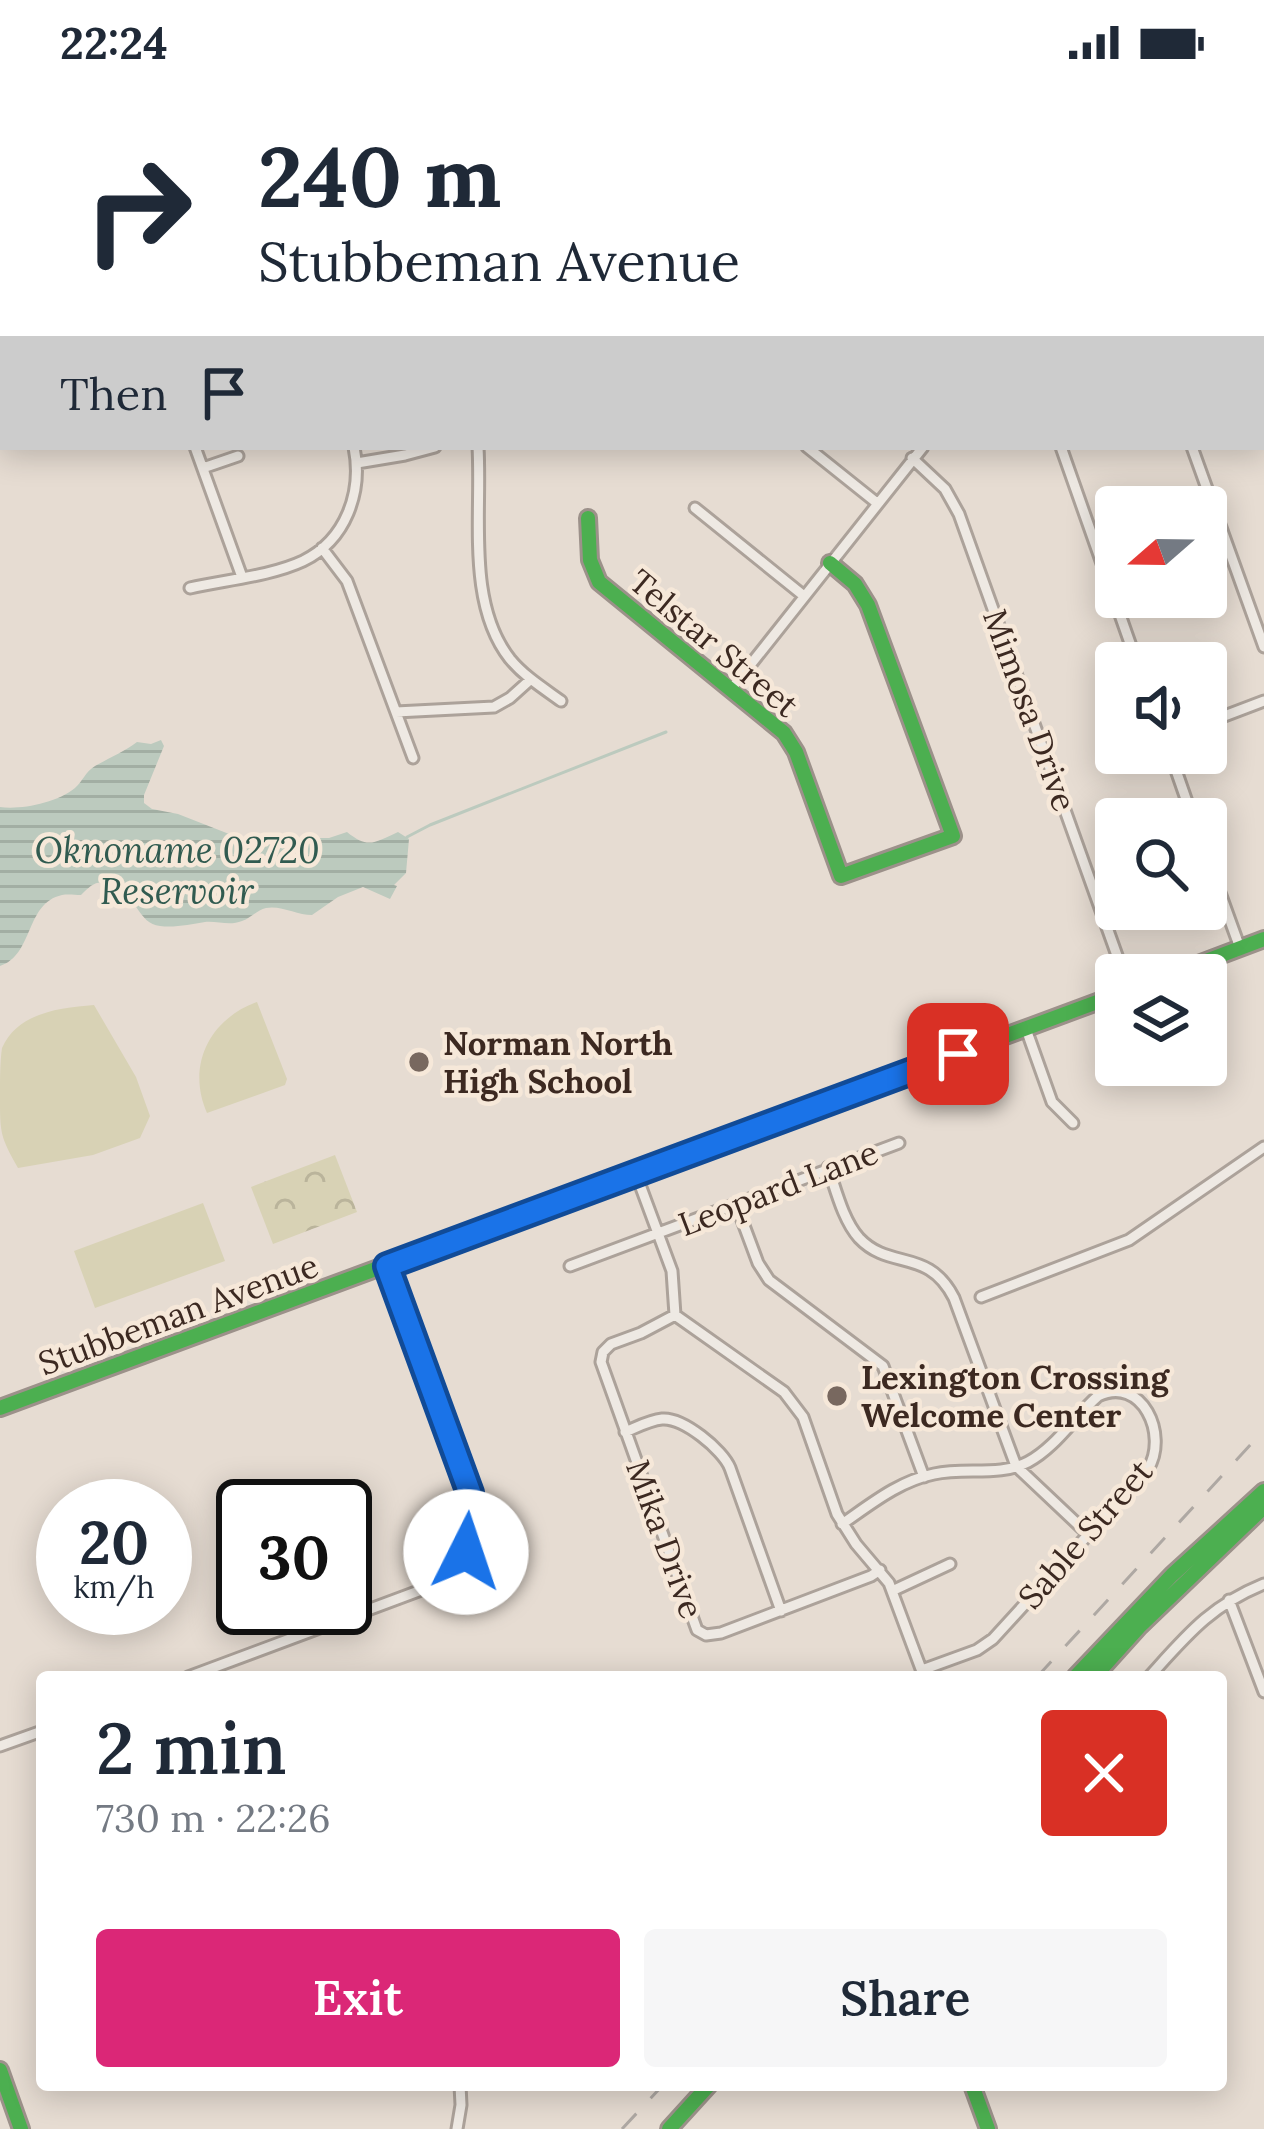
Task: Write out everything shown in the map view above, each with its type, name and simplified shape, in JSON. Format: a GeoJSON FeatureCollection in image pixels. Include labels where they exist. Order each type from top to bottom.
{"type":"FeatureCollection","features":[{"type":"Feature","properties":{"kind":"street"},"geometry":{"type":"LineString","coordinates":[[196,450],[242,577]]}},
{"type":"Feature","properties":{"kind":"street"},"geometry":{"type":"LineString","coordinates":[[190,588],[289,567],[322,548],[348,514],[357,482],[355,450]]}},
{"type":"Feature","properties":{"kind":"street"},"geometry":{"type":"LineString","coordinates":[[357,463],[424,450]]}},
{"type":"Feature","properties":{"kind":"street"},"geometry":{"type":"LineString","coordinates":[[478,450],[484,602],[496,637],[511,659],[560,701]]}},
{"type":"Feature","properties":{"kind":"street"},"geometry":{"type":"LineString","coordinates":[[811,450],[877,503]]}},
{"type":"Feature","properties":{"kind":"street"},"geometry":{"type":"LineString","coordinates":[[731,688],[920,450]]}},
{"type":"Feature","properties":{"kind":"street"},"geometry":{"type":"LineString","coordinates":[[1061,450],[1130,642]]}},
{"type":"Feature","properties":{"kind":"street"},"geometry":{"type":"LineString","coordinates":[[1193,450],[1264,647]]}},
{"type":"Feature","properties":{"kind":"street"},"geometry":{"type":"LineString","coordinates":[[203,468],[238,456]]}},
{"type":"Feature","properties":{"kind":"street","name":"Mimosa Drive"},"geometry":{"type":"LineString","coordinates":[[912,458],[945,489],[959,514],[1116,954]]}},
{"type":"Feature","properties":{"kind":"street"},"geometry":{"type":"LineString","coordinates":[[695,508],[804,596]]}},
{"type":"Feature","properties":{"kind":"street","name":"Telstar Street"},"geometry":{"type":"LineString","coordinates":[[588,518],[590,560],[599,582],[773,722],[793,746],[841,876],[952,836],[868,605],[855,584],[830,563]]}},
{"type":"Feature","properties":{"kind":"street"},"geometry":{"type":"LineString","coordinates":[[322,548],[347,581],[413,758]]}},
{"type":"Feature","properties":{"kind":"street"},"geometry":{"type":"LineString","coordinates":[[396,712],[494,707],[530,680]]}},
{"type":"Feature","properties":{"kind":"street"},"geometry":{"type":"LineString","coordinates":[[1227,715],[1264,701]]}},
{"type":"Feature","properties":{"kind":"street"},"geometry":{"type":"LineString","coordinates":[[1227,913],[1240,949]]}},
{"type":"Feature","properties":{"kind":"street"},"geometry":{"type":"LineString","coordinates":[[1226,954],[1262,945]]}},
{"type":"Feature","properties":{"kind":"street","name":"Stubbeman Avenue"},"geometry":{"type":"LineString","coordinates":[[0,1408],[1095,1003]]}},
{"type":"Feature","properties":{"kind":"street"},"geometry":{"type":"LineString","coordinates":[[1026,1029],[1052,1102],[1073,1123]]}},
{"type":"Feature","properties":{"kind":"street","name":"Leopard Lane"},"geometry":{"type":"LineString","coordinates":[[570,1266],[898,1143]]}},
{"type":"Feature","properties":{"kind":"street"},"geometry":{"type":"LineString","coordinates":[[981,1297],[1129,1240],[1264,1147]]}},
{"type":"Feature","properties":{"kind":"street"},"geometry":{"type":"LineString","coordinates":[[828,1167],[861,1240],[878,1251],[926,1266],[945,1282],[1016,1466],[1088,1534]]}},
{"type":"Feature","properties":{"kind":"street"},"geometry":{"type":"LineString","coordinates":[[636,1174],[674,1280],[675,1315],[795,1403],[842,1524],[892,1591],[922,1671]]}},
{"type":"Feature","properties":{"kind":"street"},"geometry":{"type":"LineString","coordinates":[[736,1204],[769,1280],[883,1366],[924,1477]]}},
{"type":"Feature","properties":{"kind":"street"},"geometry":{"type":"LineString","coordinates":[[204,1671],[432,1586],[452,1572],[466,1552],[474,1524],[470,1493],[387,1266]]}},
{"type":"Feature","properties":{"kind":"street","name":"Mika Drive"},"geometry":{"type":"LineString","coordinates":[[675,1315],[611,1344],[603,1352],[602,1368],[693,1625],[702,1634],[714,1635],[781,1611]]}},
{"type":"Feature","properties":{"kind":"street","name":"Sable Street"},"geometry":{"type":"LineString","coordinates":[[930,1671],[993,1639],[1148,1469],[1155,1457],[1155,1436],[1140,1402],[1122,1391],[1109,1391],[1097,1396],[1040,1455],[1016,1466]]}},
{"type":"Feature","properties":{"kind":"street"},"geometry":{"type":"LineString","coordinates":[[625,1432],[669,1419],[721,1452],[781,1611],[880,1570]]}},
{"type":"Feature","properties":{"kind":"street"},"geometry":{"type":"LineString","coordinates":[[842,1524],[878,1498],[924,1477],[1016,1466]]}},
{"type":"Feature","properties":{"kind":"street"},"geometry":{"type":"LineString","coordinates":[[1081,1671],[1172,1575],[1264,1491]]}},
{"type":"Feature","properties":{"kind":"street"},"geometry":{"type":"LineString","coordinates":[[1099,1671],[1264,1507]]}},
{"type":"Feature","properties":{"kind":"street"},"geometry":{"type":"LineString","coordinates":[[892,1591],[950,1564]]}},
{"type":"Feature","properties":{"kind":"street"},"geometry":{"type":"LineString","coordinates":[[1155,1671],[1205,1616],[1264,1584]]}},
{"type":"Feature","properties":{"kind":"street"},"geometry":{"type":"LineString","coordinates":[[1229,1600],[1264,1692]]}},
{"type":"Feature","properties":{"kind":"street"},"geometry":{"type":"LineString","coordinates":[[0,1746],[36,1733]]}},
{"type":"Feature","properties":{"kind":"street"},"geometry":{"type":"LineString","coordinates":[[0,2071],[21,2129]]}},
{"type":"Feature","properties":{"kind":"street"},"geometry":{"type":"LineString","coordinates":[[457,2129],[460,2091]]}},
{"type":"Feature","properties":{"kind":"street"},"geometry":{"type":"LineString","coordinates":[[669,2129],[704,2091]]}},
{"type":"Feature","properties":{"kind":"street"},"geometry":{"type":"LineString","coordinates":[[974,2091],[988,2129]]}},
{"type":"Feature","properties":{"kind":"green space"},"geometry":{"type":"Polygon","coordinates":[[[257,1002],[287,1079],[285,1085],[207,1113],[199,1078],[206,1046],[226,1020],[257,1002]]]}},
{"type":"Feature","properties":{"kind":"green space"},"geometry":{"type":"Polygon","coordinates":[[[94,1005],[136,1077],[150,1116],[140,1138],[93,1155],[18,1168],[1,1127],[2,1048],[29,1019],[94,1005]]]}},
{"type":"Feature","properties":{"kind":"green space"},"geometry":{"type":"Polygon","coordinates":[[[335,1155],[357,1212],[273,1244],[251,1187],[335,1155]]]}},
{"type":"Feature","properties":{"kind":"green space"},"geometry":{"type":"Polygon","coordinates":[[[203,1203],[225,1261],[95,1308],[74,1251],[203,1203]]]}},
{"type":"Feature","properties":{"kind":"water","name":"Oknoname 02720 Reservoir"},"geometry":{"type":"Polygon","coordinates":[[[161,740],[164,746],[144,795],[144,803],[152,809],[268,845],[347,832],[371,842],[398,832],[409,839],[406,873],[394,885],[390,899],[363,887],[312,915],[272,907],[237,922],[166,926],[147,920],[121,890],[99,883],[81,895],[50,900],[19,951],[0,966],[0,807],[58,798],[75,788],[92,768],[137,742],[161,740]]]}},
{"type":"Feature","properties":{"kind":"waterway"},"geometry":{"type":"LineString","coordinates":[[407,837],[666,732]]}},
{"type":"Feature","properties":{"kind":"railway"},"geometry":{"type":"LineString","coordinates":[[1043,1671],[1264,1430]]}},
{"type":"Feature","properties":{"kind":"railway"},"geometry":{"type":"LineString","coordinates":[[622,2129],[657,2091]]}},
{"type":"Feature","properties":{"kind":"traffic: fast"},"geometry":{"type":"LineString","coordinates":[[588,518],[590,560],[599,582],[784,733],[796,752],[841,876],[953,836],[868,605],[855,584],[830,563]]}},
{"type":"Feature","properties":{"kind":"traffic: fast"},"geometry":{"type":"LineString","coordinates":[[1224,954],[1264,939]]}},
{"type":"Feature","properties":{"kind":"traffic: fast"},"geometry":{"type":"LineString","coordinates":[[0,1408],[1095,1003]]}},
{"type":"Feature","properties":{"kind":"traffic: fast"},"geometry":{"type":"LineString","coordinates":[[1081,1671],[1172,1575],[1264,1491]]}},
{"type":"Feature","properties":{"kind":"traffic: fast"},"geometry":{"type":"LineString","coordinates":[[1099,1671],[1264,1507]]}},
{"type":"Feature","properties":{"kind":"traffic: fast"},"geometry":{"type":"LineString","coordinates":[[0,2070],[21,2129]]}},
{"type":"Feature","properties":{"kind":"traffic: fast"},"geometry":{"type":"LineString","coordinates":[[669,2129],[704,2091]]}},
{"type":"Feature","properties":{"kind":"traffic: fast"},"geometry":{"type":"LineString","coordinates":[[974,2091],[988,2129]]}},
{"type":"Feature","properties":{"kind":"place","name":"Norman North High School"},"geometry":{"type":"Point","coordinates":[419,1062]}},
{"type":"Feature","properties":{"kind":"place","name":"Lexington Crossing Welcome Center"},"geometry":{"type":"Point","coordinates":[837,1396]}},
{"type":"Feature","properties":{"kind":"route"},"geometry":{"type":"LineString","coordinates":[[466,1552],[474,1524],[470,1493],[387,1266],[958,1054]]}}]}
